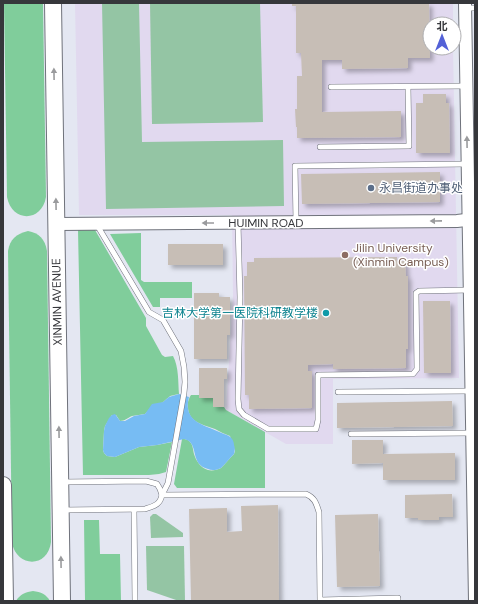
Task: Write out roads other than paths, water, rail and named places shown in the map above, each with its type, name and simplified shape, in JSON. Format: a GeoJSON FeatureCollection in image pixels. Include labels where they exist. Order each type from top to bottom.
{"type":"FeatureCollection","features":[{"type":"Feature","properties":{"kind":"main road","name":"XINMIN AVENUE"},"geometry":{"type":"LineString","coordinates":[[53,3],[62,601]]}},
{"type":"Feature","properties":{"kind":"main road"},"geometry":{"type":"LineString","coordinates":[[3,485],[5,601]]}},
{"type":"Feature","properties":{"kind":"street"},"geometry":{"type":"LineString","coordinates":[[468,6],[466,86],[467,164],[472,219],[472,433],[475,601]]}},
{"type":"Feature","properties":{"kind":"street","name":"HUIMIN ROAD"},"geometry":{"type":"LineString","coordinates":[[56,224],[296,223],[457,221],[472,219]]}},
{"type":"Feature","properties":{"kind":"lane"},"geometry":{"type":"LineString","coordinates":[[331,87],[466,86]]}},
{"type":"Feature","properties":{"kind":"lane"},"geometry":{"type":"LineString","coordinates":[[320,147],[410,146],[408,87]]}},
{"type":"Feature","properties":{"kind":"lane"},"geometry":{"type":"LineString","coordinates":[[296,223],[296,166],[467,164]]}},
{"type":"Feature","properties":{"kind":"lane"},"geometry":{"type":"LineString","coordinates":[[238,223],[240,297],[239,409],[244,415],[268,429],[316,429],[318,420],[318,375],[413,374],[417,369],[416,293],[419,290],[472,290]]}},
{"type":"Feature","properties":{"kind":"lane"},"geometry":{"type":"LineString","coordinates":[[60,510],[134,510],[145,509],[156,505],[160,501],[168,483],[184,393],[184,367],[181,351],[163,320],[148,312],[96,224]]}},
{"type":"Feature","properties":{"kind":"lane"},"geometry":{"type":"LineString","coordinates":[[338,392],[473,391]]}},
{"type":"Feature","properties":{"kind":"lane"},"geometry":{"type":"LineString","coordinates":[[351,434],[472,433]]}},
{"type":"Feature","properties":{"kind":"lane"},"geometry":{"type":"LineString","coordinates":[[60,482],[146,481],[157,484],[162,495]]}},
{"type":"Feature","properties":{"kind":"lane"},"geometry":{"type":"LineString","coordinates":[[162,495],[306,494],[312,497],[319,512],[320,600],[398,598],[398,601]]}},
{"type":"Feature","properties":{"kind":"lane"},"geometry":{"type":"LineString","coordinates":[[134,510],[135,601]]}},
{"type":"Feature","properties":{"kind":"water"},"geometry":{"type":"Polygon","coordinates":[[[179,394],[189,397],[188,406],[192,418],[203,425],[230,437],[233,440],[235,448],[234,454],[221,468],[210,470],[199,464],[192,445],[189,441],[184,439],[139,447],[115,457],[107,456],[104,453],[105,426],[112,415],[115,414],[120,421],[125,421],[134,416],[145,414],[152,404],[163,402],[169,397],[179,394]]]}},
{"type":"Feature","properties":{"kind":"place","name":"永昌街道办事处"},"geometry":{"type":"Point","coordinates":[371,188]}},
{"type":"Feature","properties":{"kind":"place","name":"Jilin University (Xinmin Campus)"},"geometry":{"type":"Point","coordinates":[345,255]}},
{"type":"Feature","properties":{"kind":"place","name":"吉林大学第一医院科研教学楼"},"geometry":{"type":"Point","coordinates":[326,313]}}]}
